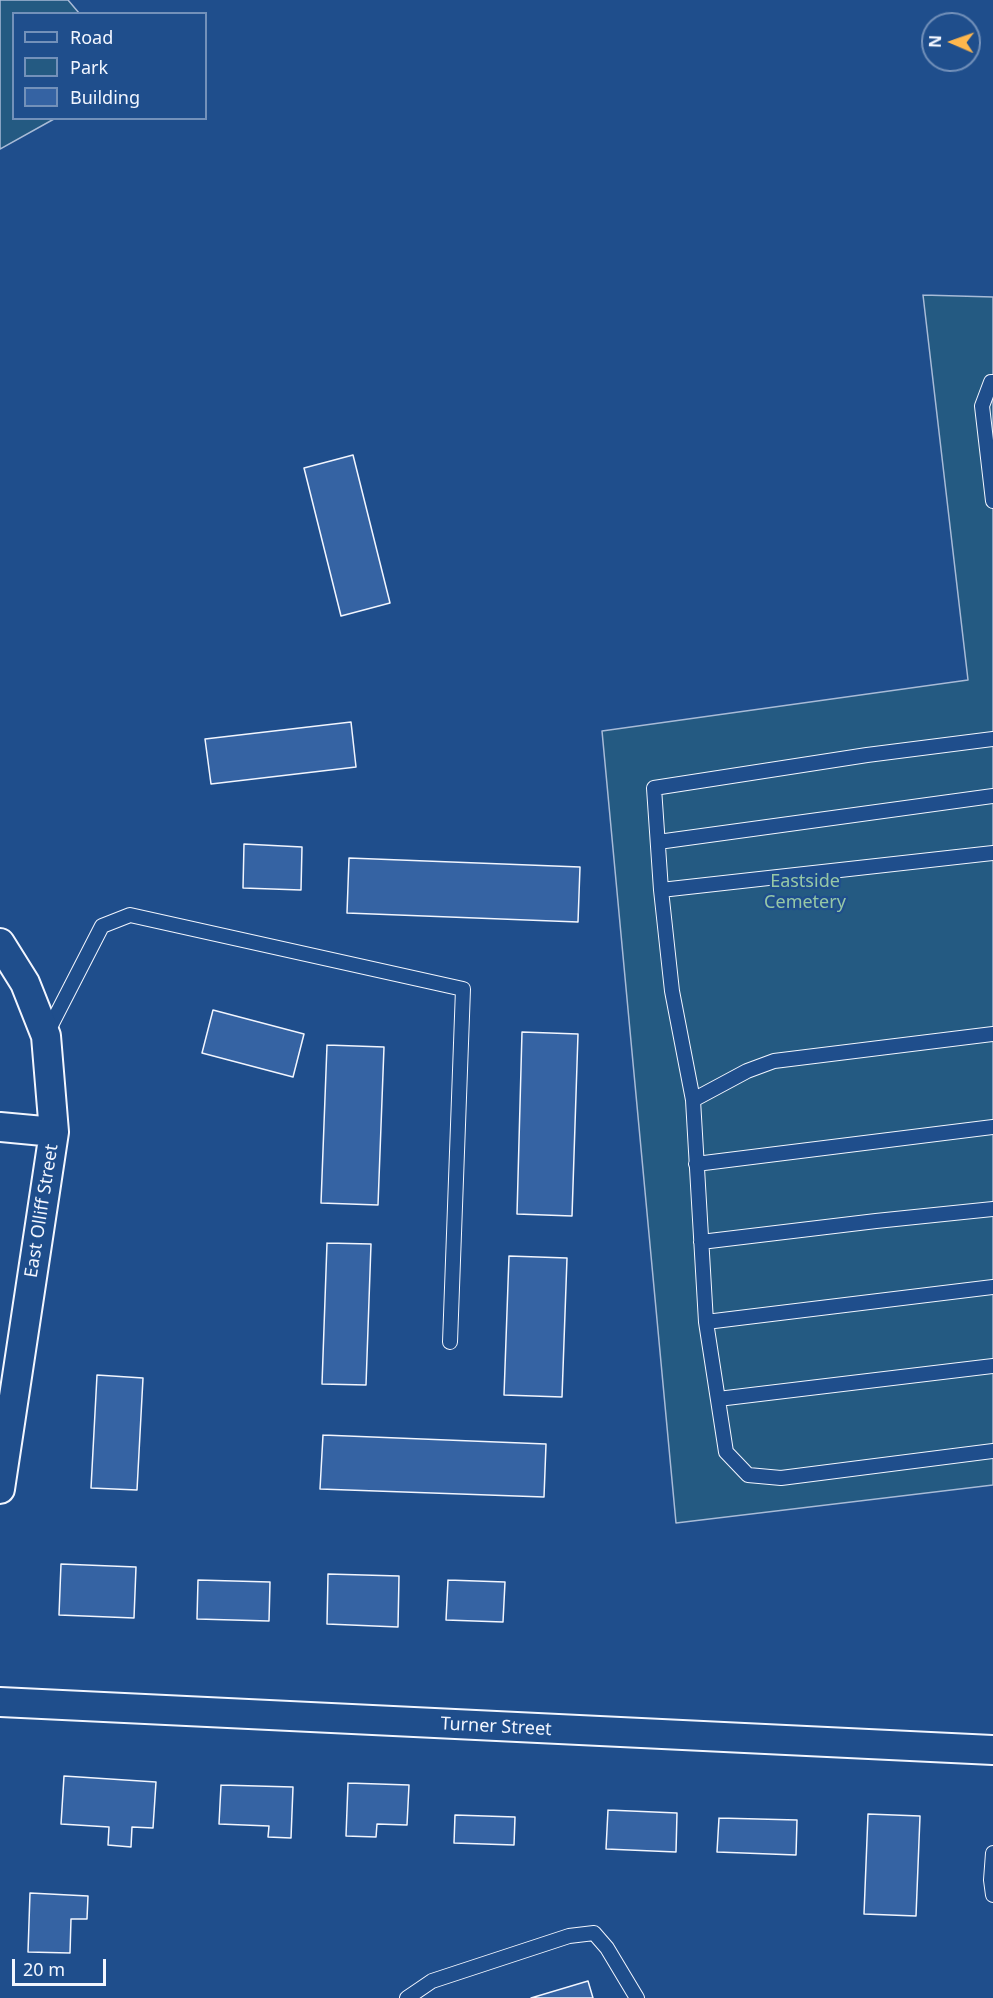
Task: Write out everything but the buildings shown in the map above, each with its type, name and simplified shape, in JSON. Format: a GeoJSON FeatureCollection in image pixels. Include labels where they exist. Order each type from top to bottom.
{"type":"FeatureCollection","features":[{"type":"Feature","properties":{"kind":"street","name":"East Olliff Street"},"geometry":{"type":"LineString","coordinates":[[0,943],[25,983],[46,1036],[54,1132],[0,1489]]}},
{"type":"Feature","properties":{"kind":"street"},"geometry":{"type":"LineString","coordinates":[[0,1127],[54,1132]]}},
{"type":"Feature","properties":{"kind":"street","name":"Turner Street"},"geometry":{"type":"LineString","coordinates":[[0,1702],[993,1750]]}},
{"type":"Feature","properties":{"kind":"lane"},"geometry":{"type":"LineString","coordinates":[[993,382],[991,382],[982,405],[989,438],[993,501]]}},
{"type":"Feature","properties":{"kind":"lane"},"geometry":{"type":"LineString","coordinates":[[993,739],[867,755],[654,788],[661,890],[672,991],[693,1100],[706,1322],[726,1452],[748,1475],[781,1478],[993,1451]]}},
{"type":"Feature","properties":{"kind":"lane"},"geometry":{"type":"LineString","coordinates":[[658,842],[993,796]]}},
{"type":"Feature","properties":{"kind":"lane"},"geometry":{"type":"LineString","coordinates":[[661,890],[993,853]]}},
{"type":"Feature","properties":{"kind":"lane"},"geometry":{"type":"LineString","coordinates":[[46,1036],[102,926],[130,915],[463,990],[450,1342]]}},
{"type":"Feature","properties":{"kind":"lane"},"geometry":{"type":"LineString","coordinates":[[693,1100],[747,1071],[774,1062],[993,1034]]}},
{"type":"Feature","properties":{"kind":"lane"},"geometry":{"type":"LineString","coordinates":[[696,1164],[993,1127]]}},
{"type":"Feature","properties":{"kind":"lane"},"geometry":{"type":"LineString","coordinates":[[700,1242],[993,1209]]}},
{"type":"Feature","properties":{"kind":"lane"},"geometry":{"type":"LineString","coordinates":[[706,1322],[993,1287]]}},
{"type":"Feature","properties":{"kind":"lane"},"geometry":{"type":"LineString","coordinates":[[717,1399],[993,1366]]}},
{"type":"Feature","properties":{"kind":"lane"},"geometry":{"type":"LineString","coordinates":[[993,1852],[991,1880],[993,1895]]}},
{"type":"Feature","properties":{"kind":"lane"},"geometry":{"type":"LineString","coordinates":[[407,1998],[432,1981],[569,1935],[594,1933],[607,1948],[637,1998]]}},
{"type":"Feature","properties":{"kind":"green space"},"geometry":{"type":"Polygon","coordinates":[[[0,0],[68,0],[78,12],[12,12],[12,120],[52,120],[0,149],[0,0]]]}},
{"type":"Feature","properties":{"kind":"green space","name":"Eastside Cemetery"},"geometry":{"type":"Polygon","coordinates":[[[923,295],[993,297],[993,1485],[676,1523],[602,731],[968,680],[923,295]]]}}]}
